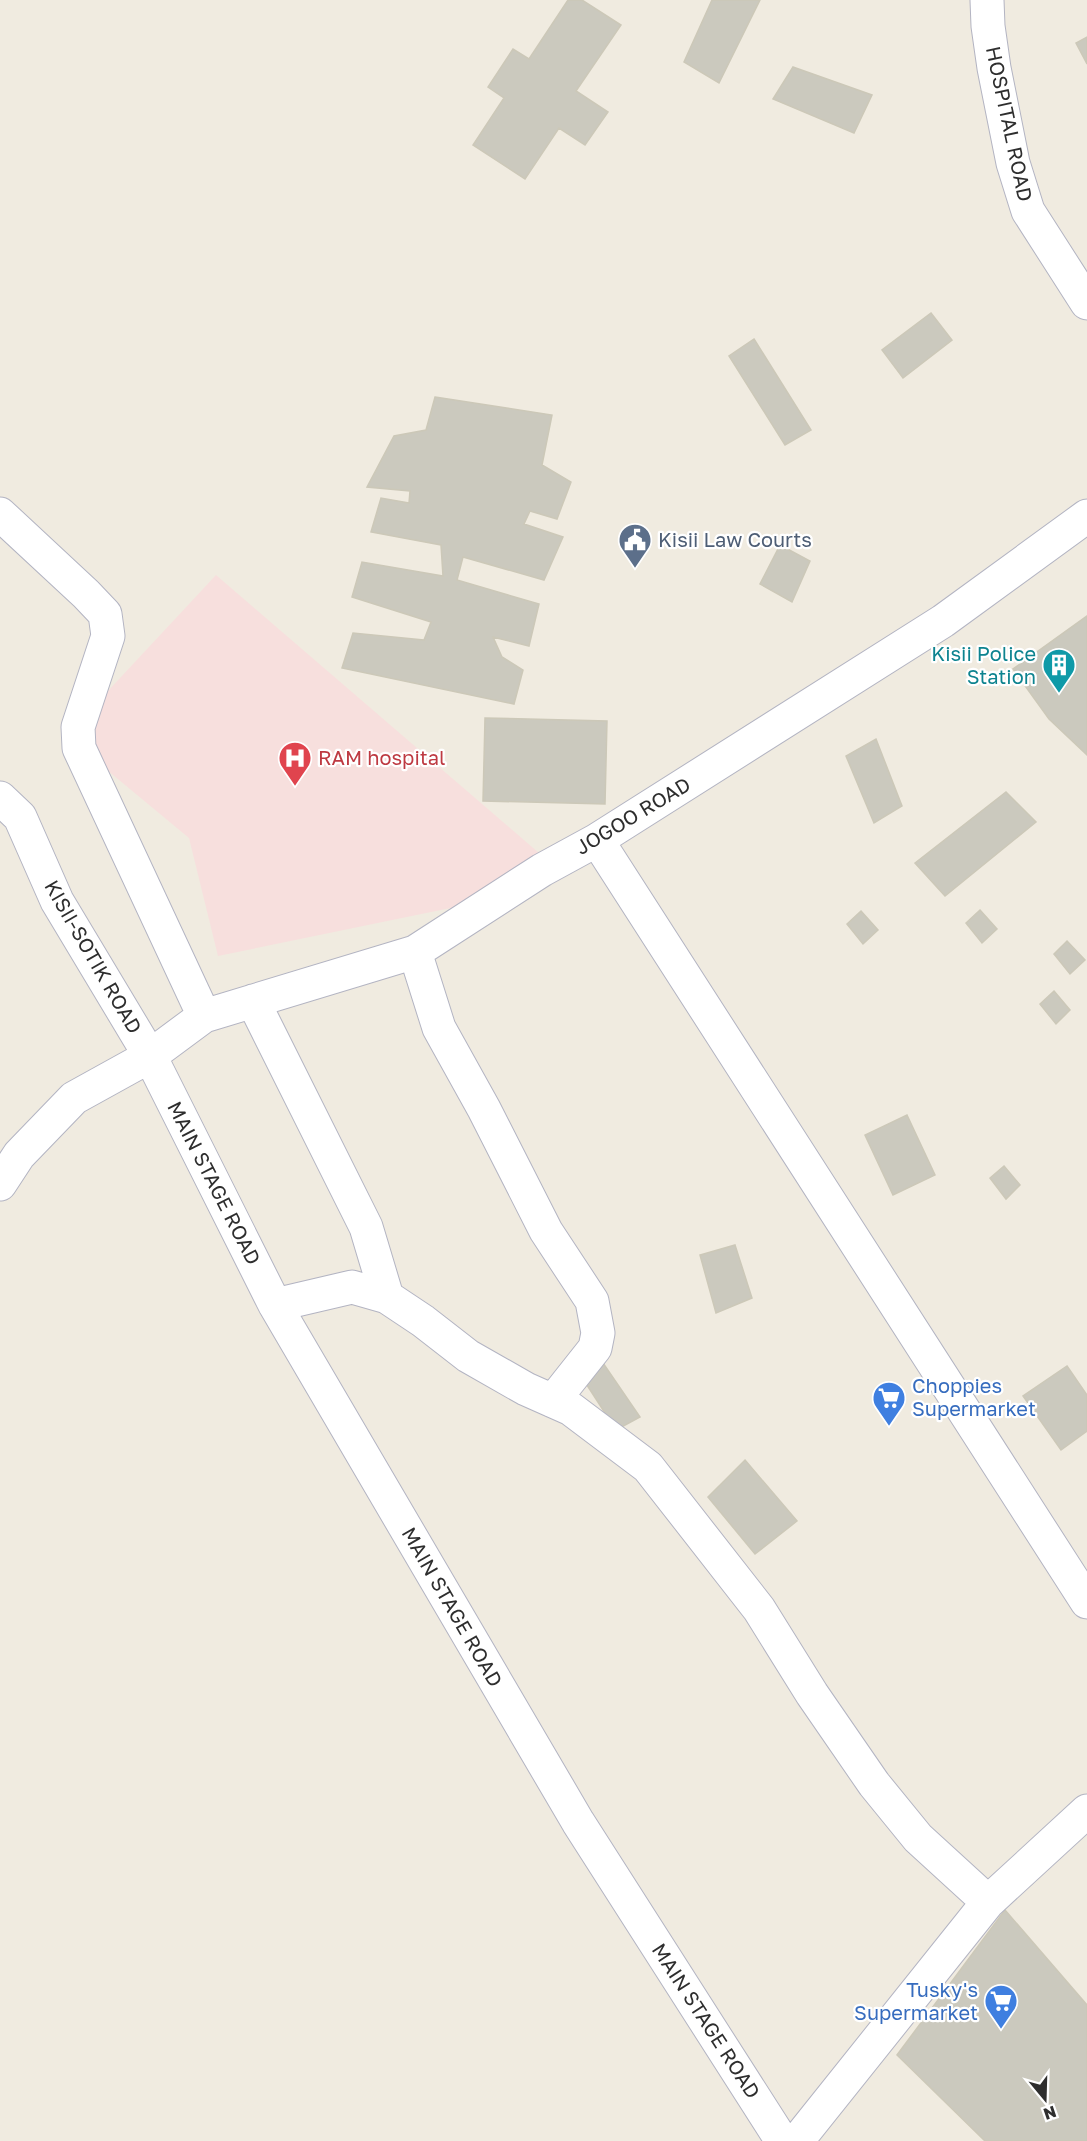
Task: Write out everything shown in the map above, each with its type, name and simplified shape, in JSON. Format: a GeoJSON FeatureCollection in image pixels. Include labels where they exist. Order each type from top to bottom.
{"type":"FeatureCollection","features":[{"type":"Feature","properties":{"kind":"street","name":"HOSPITAL ROAD"},"geometry":{"type":"LineString","coordinates":[[987,0],[994,68],[1013,163],[1028,211],[1087,303]]}},
{"type":"Feature","properties":{"kind":"street"},"geometry":{"type":"LineString","coordinates":[[0,514],[105,614],[108,636],[78,727],[79,748],[204,1016]]}},
{"type":"Feature","properties":{"kind":"street","name":"JOGOO ROAD"},"geometry":{"type":"LineString","coordinates":[[0,1184],[19,1155],[74,1098],[150,1056],[204,1016],[415,952],[542,870],[597,840],[943,621],[1087,516]]}},
{"type":"Feature","properties":{"kind":"street","name":"KISII-SOTIK ROAD"},"geometry":{"type":"LineString","coordinates":[[0,798],[20,817],[57,900],[150,1056]]}},
{"type":"Feature","properties":{"kind":"street"},"geometry":{"type":"LineString","coordinates":[[597,840],[1087,1602]]}},
{"type":"Feature","properties":{"kind":"street"},"geometry":{"type":"LineString","coordinates":[[415,952],[439,1028],[484,1109],[546,1231],[592,1301],[598,1333],[595,1347],[553,1401]]}},
{"type":"Feature","properties":{"kind":"street"},"geometry":{"type":"LineString","coordinates":[[253,1001],[366,1227],[387,1297]]}},
{"type":"Feature","properties":{"kind":"street","name":"MAIN STAGE ROAD"},"geometry":{"type":"LineString","coordinates":[[150,1056],[275,1305],[578,1822],[782,2141]]}},
{"type":"Feature","properties":{"kind":"street"},"geometry":{"type":"LineString","coordinates":[[275,1305],[352,1287],[387,1297],[468,1356],[526,1389],[571,1408],[648,1467],[759,1609],[812,1694],[874,1784],[918,1838],[988,1902]]}},
{"type":"Feature","properties":{"kind":"street"},"geometry":{"type":"LineString","coordinates":[[797,2141],[988,1902],[1087,1811]]}},
{"type":"Feature","properties":{"kind":"shaded area","name":"RAM hospital"},"geometry":{"type":"Polygon","coordinates":[[[216,575],[539,853],[465,905],[218,956],[189,838],[66,736],[216,575]]]}},
{"type":"Feature","properties":{"kind":"building"},"geometry":{"type":"Polygon","coordinates":[[[568,0],[582,0],[621,25],[576,91],[608,112],[585,145],[559,128],[525,179],[473,145],[504,98],[488,87],[513,49],[529,59],[568,0]]]}},
{"type":"Feature","properties":{"kind":"building"},"geometry":{"type":"Polygon","coordinates":[[[712,0],[760,0],[719,83],[684,62],[712,0]]]}},
{"type":"Feature","properties":{"kind":"building"},"geometry":{"type":"Polygon","coordinates":[[[1087,37],[1087,64],[1076,43],[1087,37]]]}},
{"type":"Feature","properties":{"kind":"building"},"geometry":{"type":"Polygon","coordinates":[[[793,67],[872,95],[854,133],[773,99],[793,67]]]}},
{"type":"Feature","properties":{"kind":"building"},"geometry":{"type":"Polygon","coordinates":[[[931,313],[952,340],[903,378],[882,350],[931,313]]]}},
{"type":"Feature","properties":{"kind":"building"},"geometry":{"type":"Polygon","coordinates":[[[754,339],[811,430],[785,445],[729,356],[754,339]]]}},
{"type":"Feature","properties":{"kind":"building"},"geometry":{"type":"Polygon","coordinates":[[[435,397],[552,415],[542,465],[571,482],[557,519],[530,511],[524,524],[563,537],[544,580],[463,557],[457,580],[539,604],[529,646],[493,637],[502,657],[523,670],[514,704],[342,668],[353,633],[424,640],[431,622],[352,597],[362,562],[443,576],[441,545],[371,532],[381,498],[409,503],[410,491],[367,487],[394,436],[426,430],[435,397]]]}},
{"type":"Feature","properties":{"kind":"building"},"geometry":{"type":"Polygon","coordinates":[[[780,545],[810,561],[792,602],[760,584],[780,545]]]}},
{"type":"Feature","properties":{"kind":"building","name":"Kisii Police Station"},"geometry":{"type":"Polygon","coordinates":[[[1087,616],[1087,755],[1049,719],[1013,669],[1087,616]]]}},
{"type":"Feature","properties":{"kind":"building"},"geometry":{"type":"Polygon","coordinates":[[[485,718],[607,721],[605,804],[483,801],[485,718]]]}},
{"type":"Feature","properties":{"kind":"building"},"geometry":{"type":"Polygon","coordinates":[[[876,739],[902,806],[874,823],[846,756],[876,739]]]}},
{"type":"Feature","properties":{"kind":"building"},"geometry":{"type":"Polygon","coordinates":[[[1006,792],[1036,822],[945,896],[915,863],[1006,792]]]}},
{"type":"Feature","properties":{"kind":"building"},"geometry":{"type":"Polygon","coordinates":[[[980,910],[997,929],[982,943],[966,923],[980,910]]]}},
{"type":"Feature","properties":{"kind":"building"},"geometry":{"type":"Polygon","coordinates":[[[861,911],[878,930],[863,944],[847,924],[861,911]]]}},
{"type":"Feature","properties":{"kind":"building"},"geometry":{"type":"Polygon","coordinates":[[[1067,941],[1085,960],[1070,974],[1054,954],[1067,941]]]}},
{"type":"Feature","properties":{"kind":"building"},"geometry":{"type":"Polygon","coordinates":[[[1054,991],[1070,1010],[1056,1024],[1040,1004],[1054,991]]]}},
{"type":"Feature","properties":{"kind":"building"},"geometry":{"type":"Polygon","coordinates":[[[907,1115],[935,1175],[893,1195],[865,1135],[907,1115]]]}},
{"type":"Feature","properties":{"kind":"building"},"geometry":{"type":"Polygon","coordinates":[[[1004,1166],[1020,1185],[1006,1199],[990,1178],[1004,1166]]]}},
{"type":"Feature","properties":{"kind":"building"},"geometry":{"type":"Polygon","coordinates":[[[735,1245],[752,1298],[716,1313],[700,1255],[735,1245]]]}},
{"type":"Feature","properties":{"kind":"building"},"geometry":{"type":"Polygon","coordinates":[[[603,1363],[640,1417],[616,1430],[585,1382],[603,1363]]]}},
{"type":"Feature","properties":{"kind":"building"},"geometry":{"type":"Polygon","coordinates":[[[1067,1366],[1087,1395],[1087,1431],[1061,1450],[1023,1396],[1067,1366]]]}},
{"type":"Feature","properties":{"kind":"building"},"geometry":{"type":"Polygon","coordinates":[[[745,1460],[797,1521],[755,1554],[708,1497],[745,1460]]]}},
{"type":"Feature","properties":{"kind":"building","name":"Tusky's Supermarket"},"geometry":{"type":"Polygon","coordinates":[[[1005,1910],[1087,2005],[1087,2141],[985,2141],[897,2055],[1005,1910]]]}},
{"type":"Feature","properties":{"kind":"place","name":"Kisii Law Courts"},"geometry":{"type":"Point","coordinates":[635,569]}},
{"type":"Feature","properties":{"kind":"place","name":"Kisii Police Station"},"geometry":{"type":"Point","coordinates":[1059,694]}},
{"type":"Feature","properties":{"kind":"place","name":"RAM hospital"},"geometry":{"type":"Point","coordinates":[295,787]}},
{"type":"Feature","properties":{"kind":"place","name":"Choppies Supermarket"},"geometry":{"type":"Point","coordinates":[889,1427]}},
{"type":"Feature","properties":{"kind":"place","name":"Tusky's Supermarket"},"geometry":{"type":"Point","coordinates":[1001,2030]}}]}
